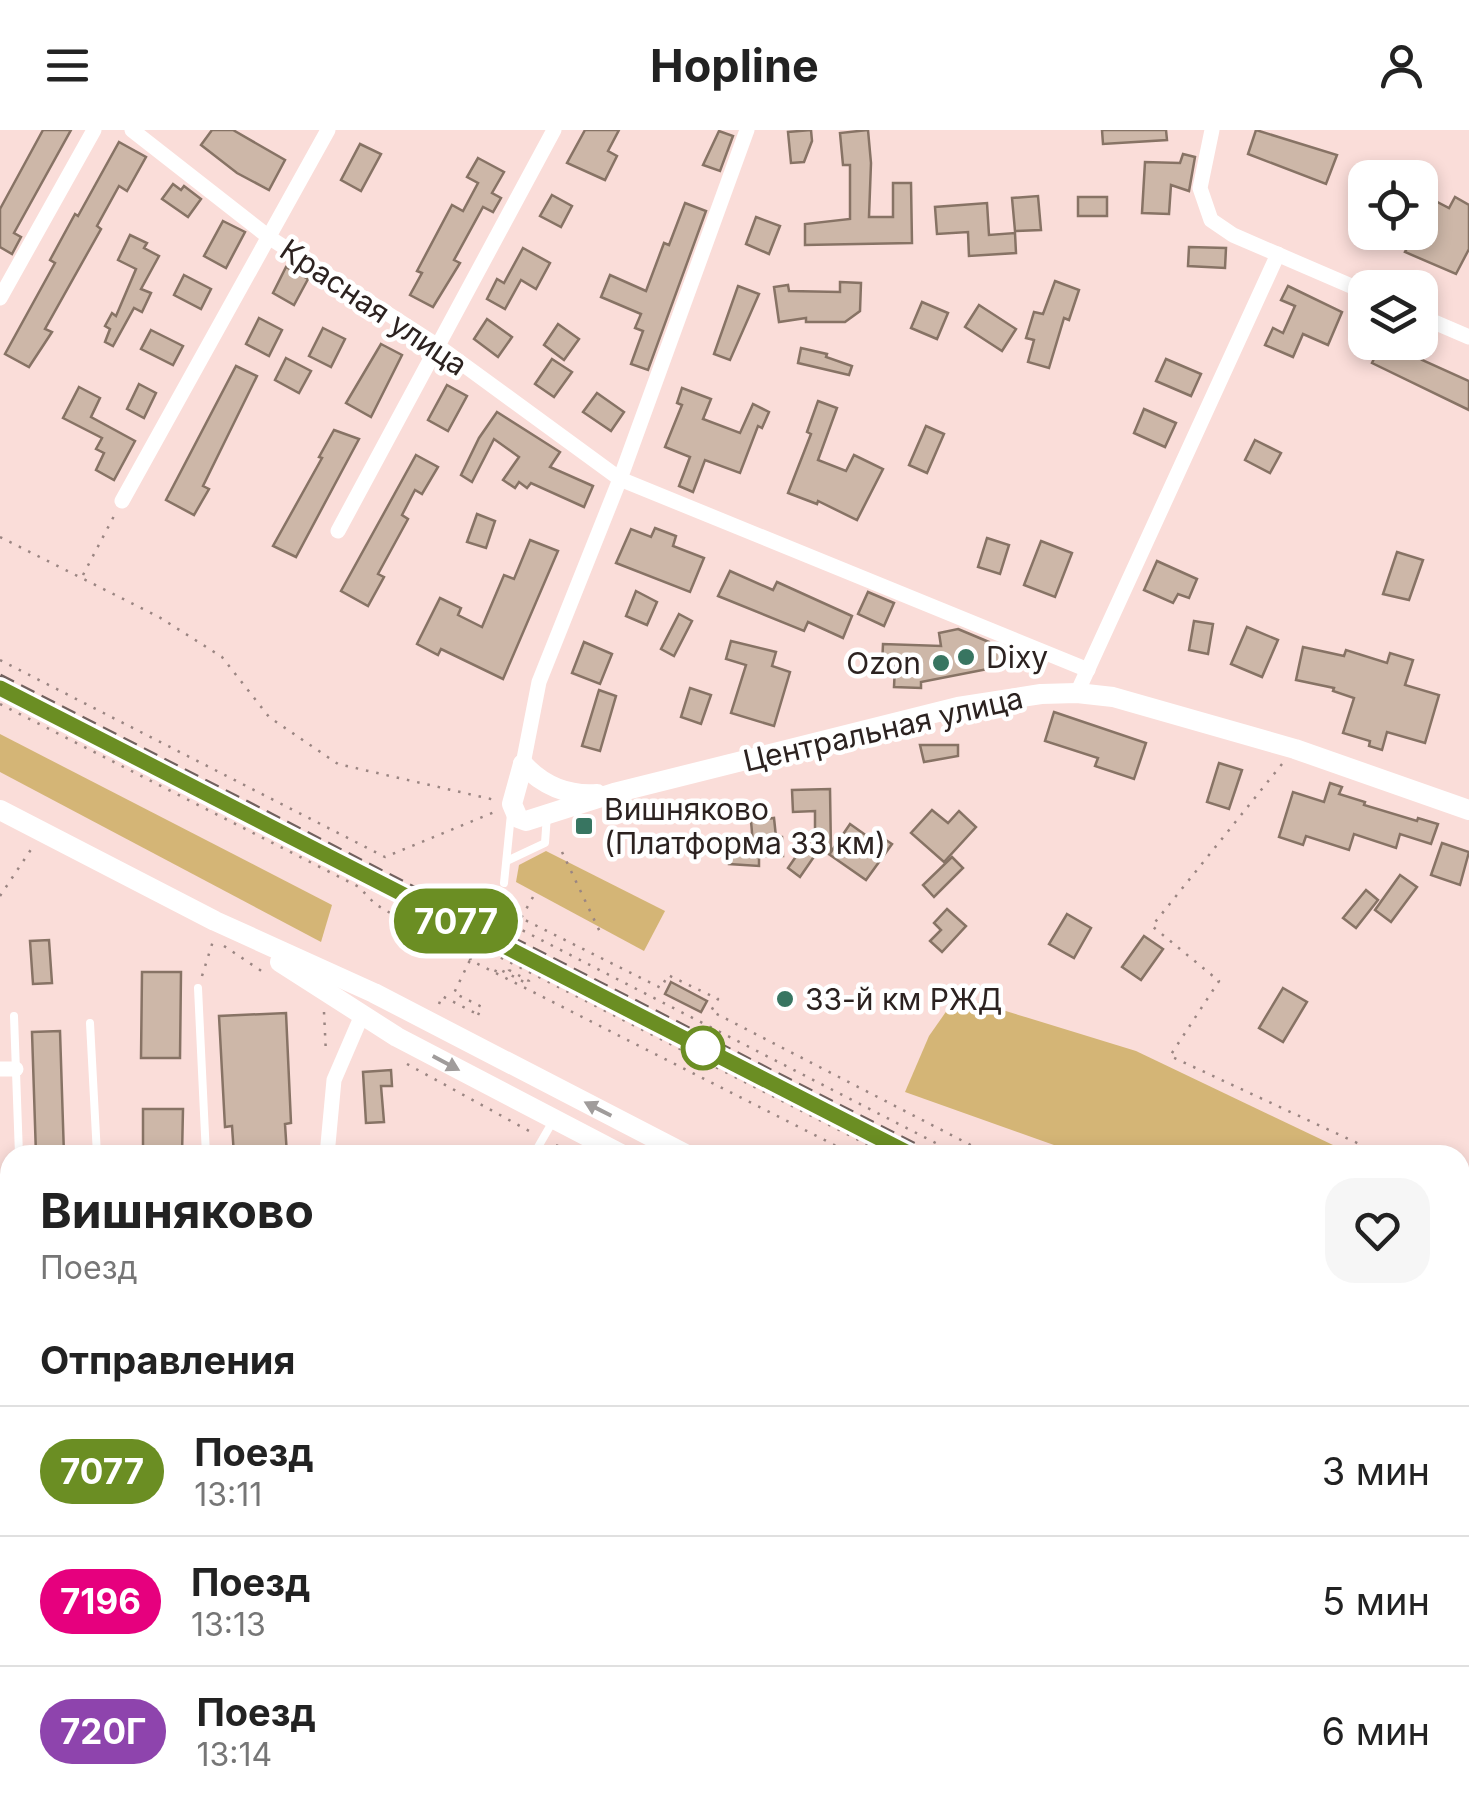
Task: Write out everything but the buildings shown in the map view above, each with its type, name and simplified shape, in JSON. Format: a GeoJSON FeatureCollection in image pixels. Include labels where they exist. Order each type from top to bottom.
{"type":"FeatureCollection","features":[{"type":"Feature","properties":{"kind":"main road","name":"Центральная улица"},"geometry":{"type":"LineString","coordinates":[[528,813],[985,701],[1077,693],[1112,698],[1294,749],[1469,810]]}},
{"type":"Feature","properties":{"kind":"main road"},"geometry":{"type":"LineString","coordinates":[[523,764],[534,777],[559,789],[588,795],[614,792]]}},
{"type":"Feature","properties":{"kind":"main road"},"geometry":{"type":"LineString","coordinates":[[523,764],[528,813]]}},
{"type":"Feature","properties":{"kind":"main road"},"geometry":{"type":"LineString","coordinates":[[0,810],[215,921],[374,993],[668,1145]]}},
{"type":"Feature","properties":{"kind":"main road"},"geometry":{"type":"LineString","coordinates":[[215,921],[397,1037],[603,1145]]}},
{"type":"Feature","properties":{"kind":"main road"},"geometry":{"type":"LineString","coordinates":[[362,1014],[374,993]]}},
{"type":"Feature","properties":{"kind":"street"},"geometry":{"type":"LineString","coordinates":[[0,298],[94,130]]}},
{"type":"Feature","properties":{"kind":"street","name":"Красная улица"},"geometry":{"type":"LineString","coordinates":[[132,130],[270,238],[438,346],[620,479],[1088,670]]}},
{"type":"Feature","properties":{"kind":"street"},"geometry":{"type":"LineString","coordinates":[[122,502],[328,130]]}},
{"type":"Feature","properties":{"kind":"street"},"geometry":{"type":"LineString","coordinates":[[338,531],[554,130]]}},
{"type":"Feature","properties":{"kind":"street"},"geometry":{"type":"LineString","coordinates":[[523,764],[539,682],[620,479],[747,130]]}},
{"type":"Feature","properties":{"kind":"street"},"geometry":{"type":"LineString","coordinates":[[1212,130],[1200,188],[1210,220],[1233,235],[1348,285]]}},
{"type":"Feature","properties":{"kind":"street"},"geometry":{"type":"LineString","coordinates":[[1077,693],[1278,254]]}},
{"type":"Feature","properties":{"kind":"street"},"geometry":{"type":"LineString","coordinates":[[1438,324],[1469,337]]}},
{"type":"Feature","properties":{"kind":"street"},"geometry":{"type":"LineString","coordinates":[[327,1145],[334,1080],[362,1014]]}},
{"type":"Feature","properties":{"kind":"lane"},"geometry":{"type":"LineString","coordinates":[[504,882],[506,861],[528,813]]}},
{"type":"Feature","properties":{"kind":"lane"},"geometry":{"type":"LineString","coordinates":[[506,861],[545,843],[528,813]]}},
{"type":"Feature","properties":{"kind":"lane"},"geometry":{"type":"LineString","coordinates":[[198,988],[206,1145]]}},
{"type":"Feature","properties":{"kind":"lane"},"geometry":{"type":"LineString","coordinates":[[14,1016],[8,1069],[18,1145]]}},
{"type":"Feature","properties":{"kind":"lane"},"geometry":{"type":"LineString","coordinates":[[90,1023],[96,1145]]}},
{"type":"Feature","properties":{"kind":"lane"},"geometry":{"type":"LineString","coordinates":[[541,1143],[554,1119]]}},
{"type":"Feature","properties":{"kind":"path"},"geometry":{"type":"LineString","coordinates":[[82,578],[122,502]]}},
{"type":"Feature","properties":{"kind":"path"},"geometry":{"type":"LineString","coordinates":[[0,537],[159,618],[222,658],[269,717],[338,764],[528,813]]}},
{"type":"Feature","properties":{"kind":"path"},"geometry":{"type":"LineString","coordinates":[[0,660],[384,857],[528,813]]}},
{"type":"Feature","properties":{"kind":"path"},"geometry":{"type":"LineString","coordinates":[[0,704],[359,887],[374,904],[470,960],[834,1145]]}},
{"type":"Feature","properties":{"kind":"path"},"geometry":{"type":"LineString","coordinates":[[1294,749],[1152,926],[1219,981],[1170,1056],[1361,1145]]}},
{"type":"Feature","properties":{"kind":"path"},"geometry":{"type":"LineString","coordinates":[[0,896],[36,843]]}},
{"type":"Feature","properties":{"kind":"path"},"geometry":{"type":"LineString","coordinates":[[562,852],[600,932]]}},
{"type":"Feature","properties":{"kind":"path"},"geometry":{"type":"LineString","coordinates":[[533,897],[516,927],[939,1145]]}},
{"type":"Feature","properties":{"kind":"path"},"geometry":{"type":"LineString","coordinates":[[458,953],[476,919],[493,904],[661,988],[668,974],[718,999],[711,1011],[971,1145]]}},
{"type":"Feature","properties":{"kind":"path"},"geometry":{"type":"LineString","coordinates":[[198,988],[214,940],[276,980]]}},
{"type":"Feature","properties":{"kind":"path"},"geometry":{"type":"LineString","coordinates":[[442,996],[478,1015],[482,1007],[454,993],[478,946],[868,1145]]}},
{"type":"Feature","properties":{"kind":"path"},"geometry":{"type":"LineString","coordinates":[[495,972],[497,968],[528,984],[529,980],[509,970],[512,963]]}},
{"type":"Feature","properties":{"kind":"path"},"geometry":{"type":"LineString","coordinates":[[611,977],[617,966]]}},
{"type":"Feature","properties":{"kind":"path"},"geometry":{"type":"LineString","coordinates":[[324,1011],[326,1056]]}},
{"type":"Feature","properties":{"kind":"path"},"geometry":{"type":"LineString","coordinates":[[748,1047],[756,1034]]}},
{"type":"Feature","properties":{"kind":"path"},"geometry":{"type":"LineString","coordinates":[[407,1064],[547,1145]]}},
{"type":"Feature","properties":{"kind":"shaded area"},"geometry":{"type":"Polygon","coordinates":[[[0,734],[332,905],[321,942],[0,772],[0,734]]]}},
{"type":"Feature","properties":{"kind":"shaded area"},"geometry":{"type":"Polygon","coordinates":[[[546,851],[665,911],[644,951],[516,882],[519,865],[546,851]]]}},
{"type":"Feature","properties":{"kind":"shaded area"},"geometry":{"type":"Polygon","coordinates":[[[957,996],[1136,1051],[1333,1145],[1054,1145],[905,1092],[929,1036],[957,996]]]}},
{"type":"Feature","properties":{"kind":"railway"},"geometry":{"type":"LineString","coordinates":[[0,676],[915,1145]]}},
{"type":"Feature","properties":{"kind":"train","name":"7077"},"geometry":{"type":"LineString","coordinates":[[0,688],[892,1145]]}},
{"type":"Feature","properties":{"kind":"place","name":"Dixy"},"geometry":{"type":"Point","coordinates":[966,657]}},
{"type":"Feature","properties":{"kind":"place","name":"Ozon"},"geometry":{"type":"Point","coordinates":[941,663]}},
{"type":"Feature","properties":{"kind":"place","name":"Вишняково (Платформа 33 км)"},"geometry":{"type":"Point","coordinates":[584,826]}},
{"type":"Feature","properties":{"kind":"place","name":"33-й км РЖД"},"geometry":{"type":"Point","coordinates":[785,999]}}]}
